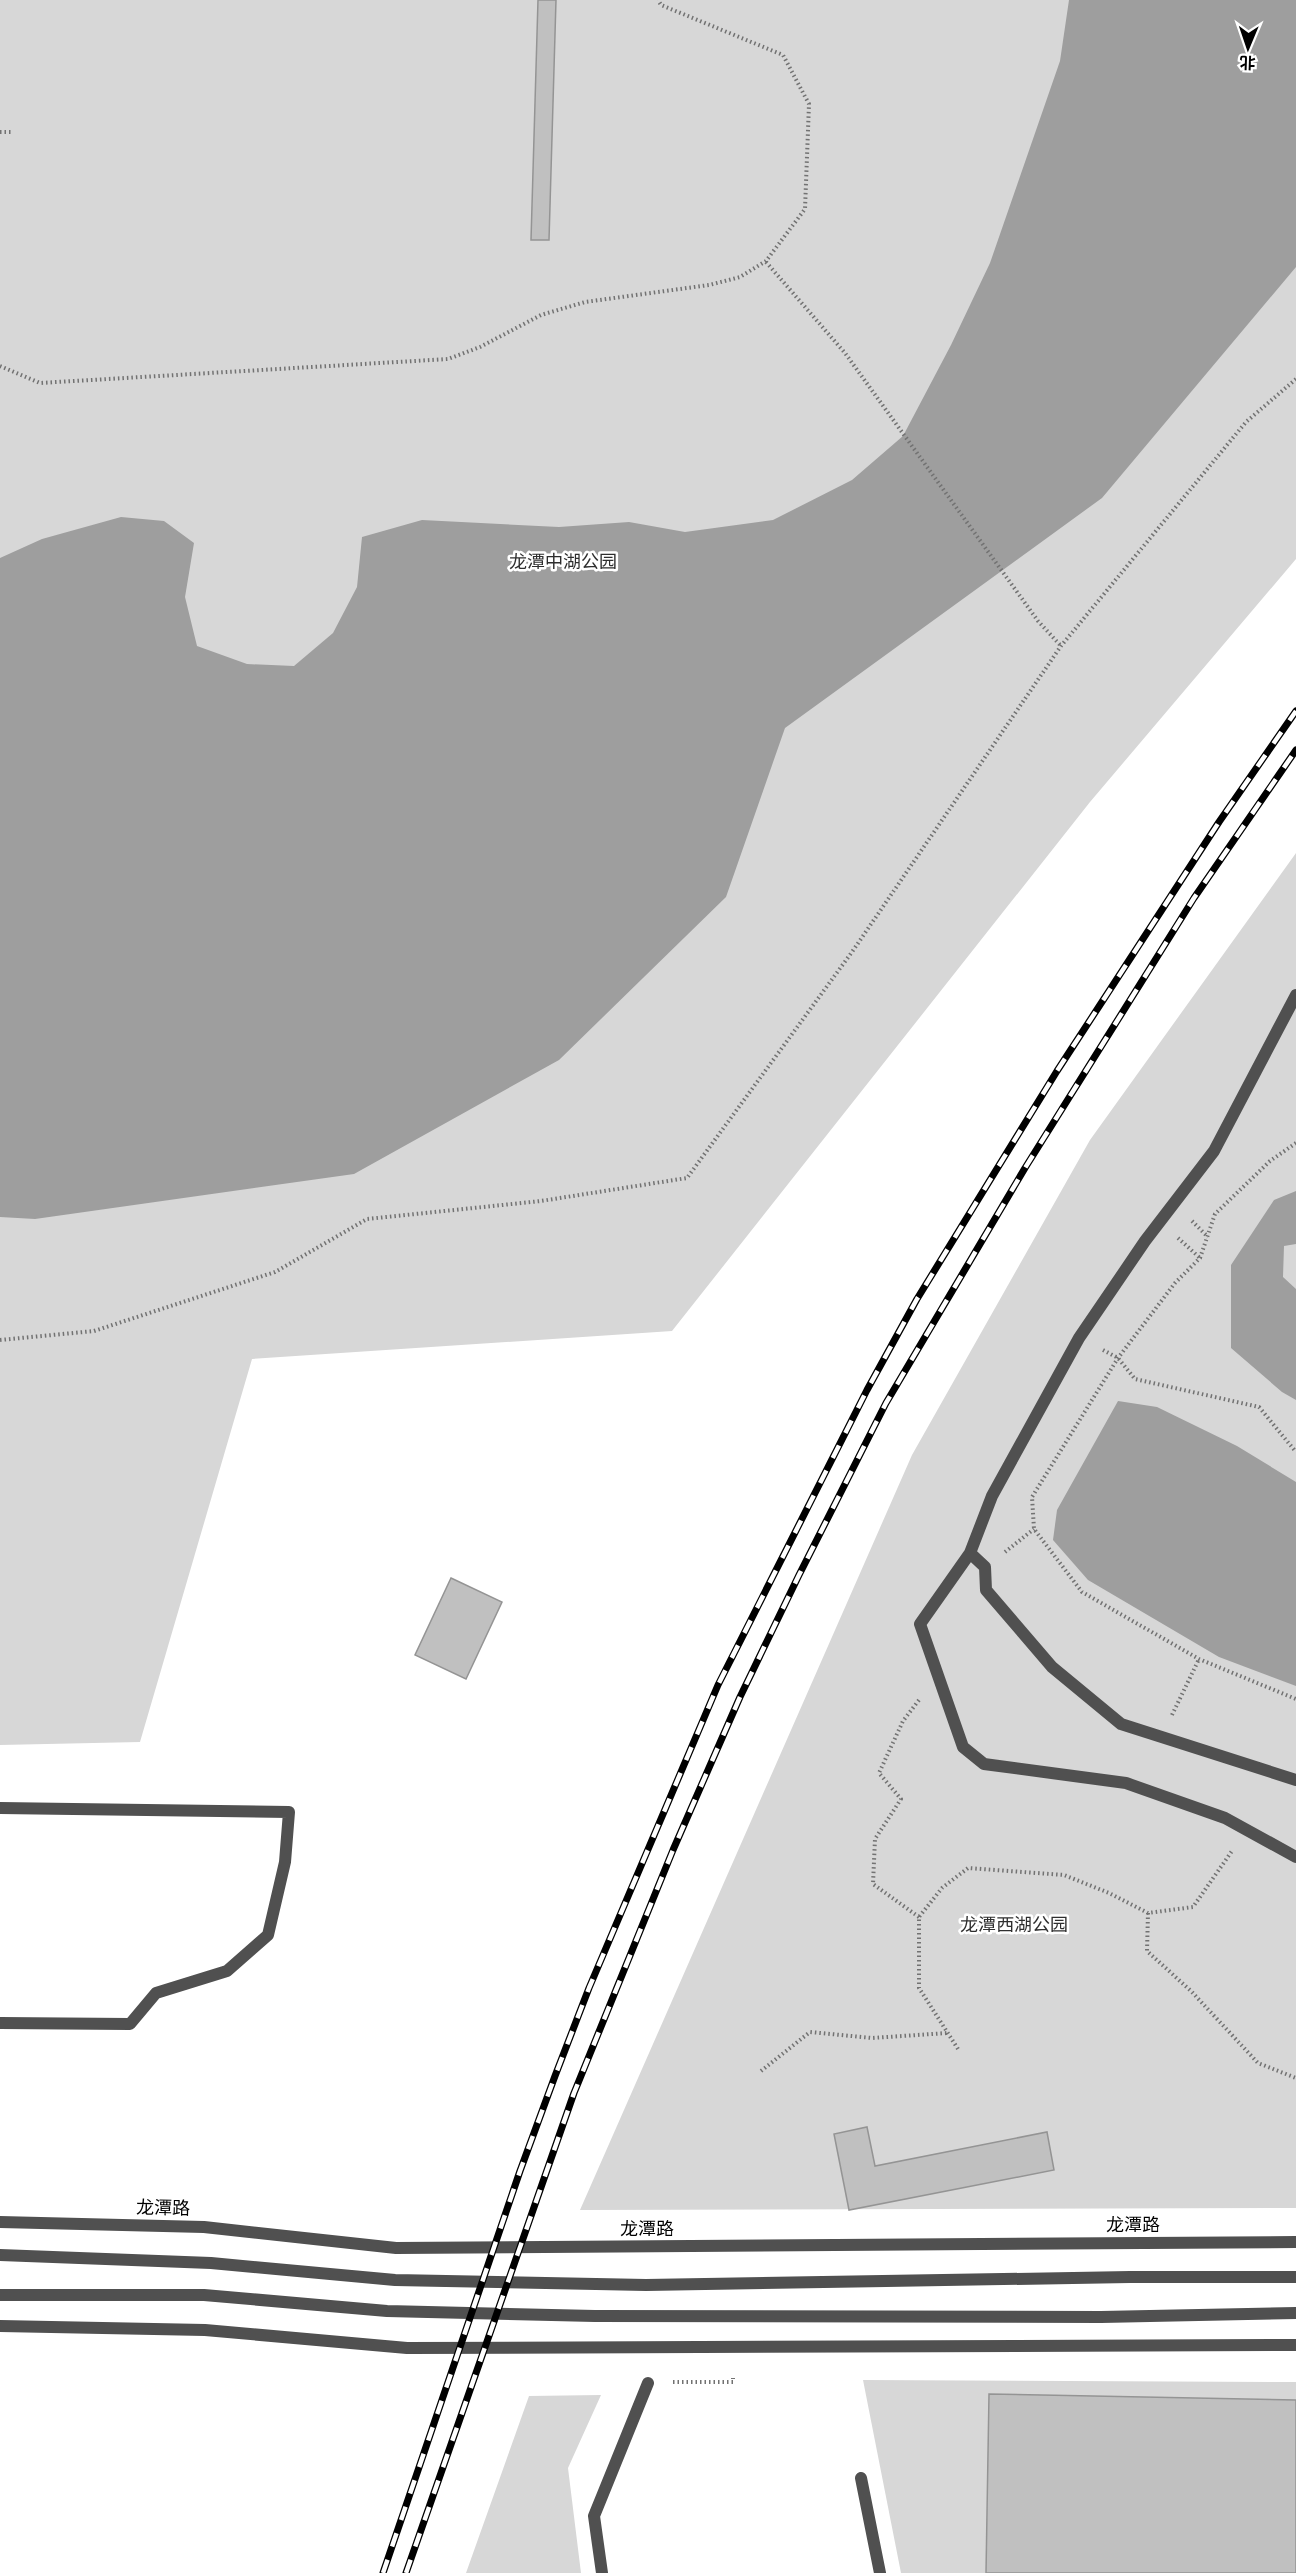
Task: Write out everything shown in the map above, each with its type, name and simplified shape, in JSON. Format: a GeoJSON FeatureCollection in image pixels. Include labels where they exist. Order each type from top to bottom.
{"type":"FeatureCollection","features":[{"type":"Feature","properties":{"kind":"street"},"geometry":{"type":"LineString","coordinates":[[1296,995],[1214,1151],[1145,1241],[1079,1338],[992,1496],[970,1553],[920,1624],[963,1747],[984,1764],[1126,1783],[1225,1818],[1296,1857]]}},
{"type":"Feature","properties":{"kind":"street"},"geometry":{"type":"LineString","coordinates":[[970,1553],[985,1567],[986,1590],[1052,1667],[1121,1724],[1296,1780]]}},
{"type":"Feature","properties":{"kind":"street"},"geometry":{"type":"LineString","coordinates":[[0,1808],[289,1812],[285,1862],[268,1935],[227,1971],[156,1993],[130,2024],[0,2023]]}},
{"type":"Feature","properties":{"kind":"street","name":"龙潭路"},"geometry":{"type":"LineString","coordinates":[[0,2222],[204,2227],[396,2248],[1296,2242]]}},
{"type":"Feature","properties":{"kind":"street"},"geometry":{"type":"LineString","coordinates":[[0,2255],[211,2263],[395,2280],[634,2285],[1130,2277],[1296,2277]]}},
{"type":"Feature","properties":{"kind":"street"},"geometry":{"type":"LineString","coordinates":[[0,2295],[204,2295],[387,2311],[595,2316],[1101,2317],[1296,2313]]}},
{"type":"Feature","properties":{"kind":"street"},"geometry":{"type":"LineString","coordinates":[[0,2326],[205,2330],[407,2348],[1296,2345]]}},
{"type":"Feature","properties":{"kind":"street"},"geometry":{"type":"LineString","coordinates":[[602,2573],[594,2516],[648,2383]]}},
{"type":"Feature","properties":{"kind":"street"},"geometry":{"type":"LineString","coordinates":[[861,2478],[880,2573]]}},
{"type":"Feature","properties":{"kind":"path"},"geometry":{"type":"LineString","coordinates":[[0,366],[40,383],[448,359],[480,347],[541,315],[585,302],[709,285],[740,277],[766,261],[805,209],[809,104],[783,55],[661,5],[658,0]]}},
{"type":"Feature","properties":{"kind":"path"},"geometry":{"type":"LineString","coordinates":[[0,132],[11,132]]}},
{"type":"Feature","properties":{"kind":"path"},"geometry":{"type":"LineString","coordinates":[[766,261],[845,353],[1038,621],[1061,646]]}},
{"type":"Feature","properties":{"kind":"path"},"geometry":{"type":"LineString","coordinates":[[0,1340],[94,1331],[275,1272],[367,1219],[541,1201],[687,1178],[852,952],[1061,646],[1246,422],[1296,379]]}},
{"type":"Feature","properties":{"kind":"path"},"geometry":{"type":"LineString","coordinates":[[1296,1143],[1270,1161],[1215,1214],[1200,1258],[1175,1283],[1118,1358],[1032,1497],[1034,1529],[1082,1592],[1199,1659],[1296,1699]]}},
{"type":"Feature","properties":{"kind":"path"},"geometry":{"type":"LineString","coordinates":[[1118,1358],[1135,1379],[1259,1407],[1296,1452]]}},
{"type":"Feature","properties":{"kind":"path"},"geometry":{"type":"LineString","coordinates":[[985,1567],[1034,1529]]}},
{"type":"Feature","properties":{"kind":"path"},"geometry":{"type":"LineString","coordinates":[[1162,1737],[1199,1659]]}},
{"type":"Feature","properties":{"kind":"path"},"geometry":{"type":"LineString","coordinates":[[919,1917],[873,1884],[875,1839],[901,1799],[879,1773],[903,1721],[938,1676]]}},
{"type":"Feature","properties":{"kind":"path"},"geometry":{"type":"LineString","coordinates":[[958,2049],[919,1988],[919,1917],[942,1888],[968,1868],[1064,1875],[1109,1893],[1148,1913],[1193,1907],[1211,1878],[1247,1831]]}},
{"type":"Feature","properties":{"kind":"path"},"geometry":{"type":"LineString","coordinates":[[1148,1913],[1147,1951],[1191,1991],[1258,2063],[1296,2078]]}},
{"type":"Feature","properties":{"kind":"path"},"geometry":{"type":"LineString","coordinates":[[761,2071],[810,2032],[872,2038],[947,2033]]}},
{"type":"Feature","properties":{"kind":"path"},"geometry":{"type":"LineString","coordinates":[[648,2383],[733,2382],[733,2378]]}},
{"type":"Feature","properties":{"kind":"green space","name":"龙潭中湖公园"},"geometry":{"type":"Polygon","coordinates":[[[0,0],[1296,0],[1296,559],[1090,802],[672,1331],[252,1359],[140,1742],[0,1745],[0,0]]]}},
{"type":"Feature","properties":{"kind":"green space","name":"龙潭西湖公园"},"geometry":{"type":"Polygon","coordinates":[[[1296,853],[1296,2208],[580,2210],[912,1455],[1090,1140],[1296,853]]]}},
{"type":"Feature","properties":{"kind":"green space"},"geometry":{"type":"Polygon","coordinates":[[[863,2380],[1296,2382],[1296,2573],[901,2573],[863,2380]]]}},
{"type":"Feature","properties":{"kind":"green space"},"geometry":{"type":"Polygon","coordinates":[[[601,2395],[568,2468],[581,2573],[466,2573],[529,2396],[601,2395]]]}},
{"type":"Feature","properties":{"kind":"shaded area"},"geometry":{"type":"Polygon","coordinates":[[[1069,0],[1296,0],[1296,267],[1102,498],[785,728],[726,897],[559,1060],[354,1174],[35,1219],[0,1217],[0,558],[42,539],[121,517],[164,521],[194,543],[185,597],[197,646],[247,664],[294,666],[333,633],[357,587],[362,537],[422,520],[559,527],[629,522],[685,532],[773,520],[852,480],[903,436],[951,345],[990,263],[1060,61],[1069,0]]]}},
{"type":"Feature","properties":{"kind":"shaded area"},"geometry":{"type":"Polygon","coordinates":[[[1296,1191],[1296,1244],[1284,1246],[1283,1277],[1296,1289],[1296,1400],[1282,1392],[1231,1348],[1231,1265],[1274,1200],[1296,1191]]]}},
{"type":"Feature","properties":{"kind":"shaded area"},"geometry":{"type":"Polygon","coordinates":[[[1118,1401],[1157,1407],[1237,1446],[1296,1482],[1296,1686],[1219,1657],[1088,1580],[1053,1540],[1057,1510],[1118,1401]]]}},
{"type":"Feature","properties":{"kind":"building"},"geometry":{"type":"Polygon","coordinates":[[[538,0],[556,0],[549,240],[531,240],[538,0]]]}},
{"type":"Feature","properties":{"kind":"building"},"geometry":{"type":"Polygon","coordinates":[[[451,1578],[502,1602],[466,1679],[415,1655],[451,1578]]]}},
{"type":"Feature","properties":{"kind":"building"},"geometry":{"type":"Polygon","coordinates":[[[867,2127],[875,2166],[1047,2132],[1054,2170],[849,2210],[834,2134],[867,2127]]]}},
{"type":"Feature","properties":{"kind":"building"},"geometry":{"type":"Polygon","coordinates":[[[989,2394],[1296,2400],[1296,2573],[986,2573],[989,2394]]]}},
{"type":"Feature","properties":{"kind":"railway"},"geometry":{"type":"LineString","coordinates":[[383,2573],[520,2171],[555,2076],[589,1988],[718,1685],[867,1390],[917,1299],[1057,1071],[1219,822],[1296,711]]}},
{"type":"Feature","properties":{"kind":"railway"},"geometry":{"type":"LineString","coordinates":[[406,2573],[574,2093],[673,1850],[740,1697],[799,1575],[886,1403],[1025,1168],[1194,898],[1296,750]]}}]}
